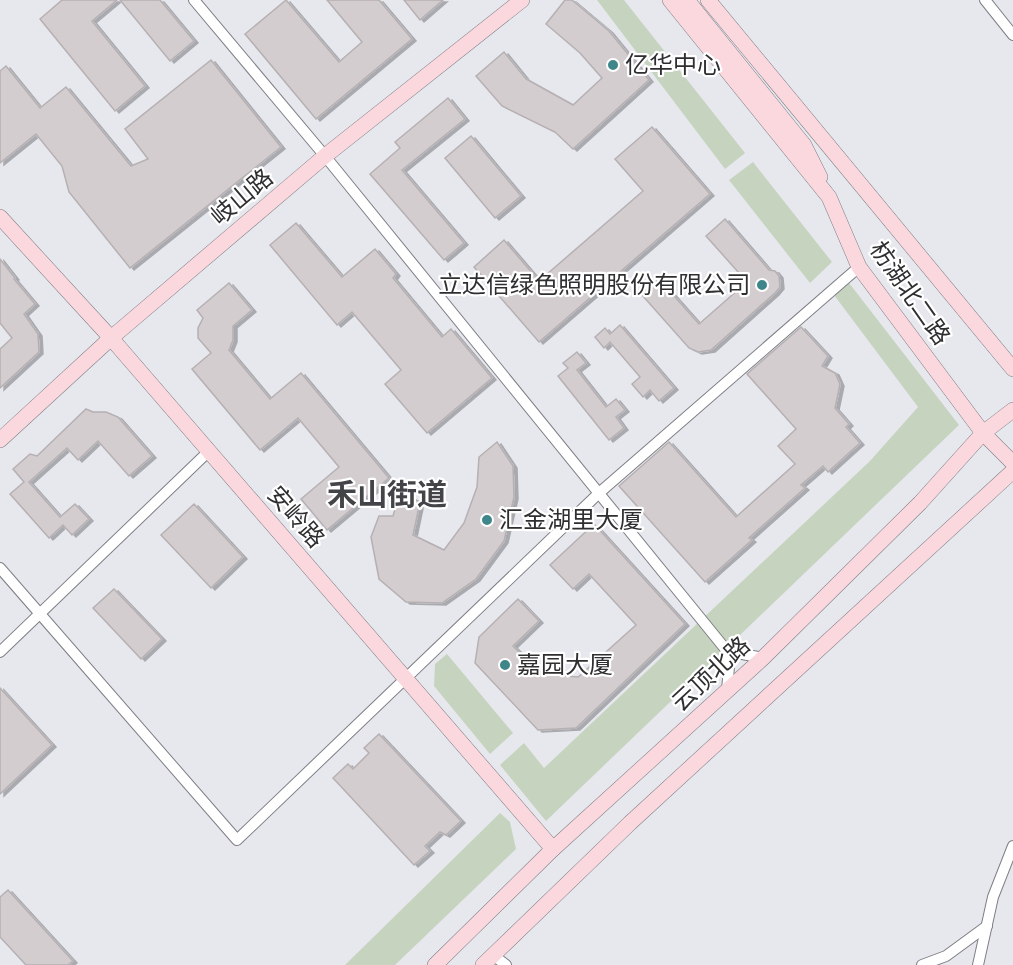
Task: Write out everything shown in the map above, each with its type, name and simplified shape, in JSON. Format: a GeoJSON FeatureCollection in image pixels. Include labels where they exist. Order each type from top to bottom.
{"type":"FeatureCollection","features":[{"type":"Feature","properties":{"kind":"main road","name":"岐山路"},"geometry":{"type":"LineString","coordinates":[[0,440],[111,338],[325,156],[522,0]]}},
{"type":"Feature","properties":{"kind":"main road","name":"枋湖北二路"},"geometry":{"type":"LineString","coordinates":[[670,0],[829,197],[859,267],[983,433],[1013,463]]}},
{"type":"Feature","properties":{"kind":"main road"},"geometry":{"type":"LineString","coordinates":[[687,0],[804,145],[829,197]]}},
{"type":"Feature","properties":{"kind":"main road","name":"枋湖北二路"},"geometry":{"type":"LineString","coordinates":[[708,0],[1013,369]]}},
{"type":"Feature","properties":{"kind":"main road","name":"安岭路"},"geometry":{"type":"LineString","coordinates":[[0,217],[111,338],[553,849]]}},
{"type":"Feature","properties":{"kind":"main road","name":"云顶北路"},"geometry":{"type":"LineString","coordinates":[[435,965],[553,849],[763,658],[920,503],[983,433],[1013,411]]}},
{"type":"Feature","properties":{"kind":"main road"},"geometry":{"type":"LineString","coordinates":[[488,960],[630,823],[1013,471]]}},
{"type":"Feature","properties":{"kind":"street"},"geometry":{"type":"LineString","coordinates":[[194,0],[325,156],[727,651],[729,666],[727,691]]}},
{"type":"Feature","properties":{"kind":"street"},"geometry":{"type":"LineString","coordinates":[[986,0],[1013,35]]}},
{"type":"Feature","properties":{"kind":"street"},"geometry":{"type":"LineString","coordinates":[[0,568],[237,840],[599,493],[859,267]]}},
{"type":"Feature","properties":{"kind":"street"},"geometry":{"type":"LineString","coordinates":[[0,652],[209,452]]}},
{"type":"Feature","properties":{"kind":"street"},"geometry":{"type":"LineString","coordinates":[[727,651],[763,658]]}},
{"type":"Feature","properties":{"kind":"street"},"geometry":{"type":"LineString","coordinates":[[978,965],[993,897],[1013,846]]}},
{"type":"Feature","properties":{"kind":"street"},"geometry":{"type":"LineString","coordinates":[[922,965],[946,956],[987,926]]}},
{"type":"Feature","properties":{"kind":"street"},"geometry":{"type":"LineString","coordinates":[[488,960],[506,965]]}},
{"type":"Feature","properties":{"kind":"green space"},"geometry":{"type":"Polygon","coordinates":[[[597,0],[624,0],[745,153],[725,169],[597,0]]]}},
{"type":"Feature","properties":{"kind":"green space"},"geometry":{"type":"Polygon","coordinates":[[[753,162],[832,262],[810,283],[729,180],[753,162]]]}},
{"type":"Feature","properties":{"kind":"green space"},"geometry":{"type":"Polygon","coordinates":[[[846,279],[959,425],[546,821],[500,765],[524,743],[544,768],[870,461],[918,407],[831,291],[846,279]]]}},
{"type":"Feature","properties":{"kind":"green space"},"geometry":{"type":"Polygon","coordinates":[[[447,654],[513,733],[490,754],[434,686],[435,664],[447,654]]]}},
{"type":"Feature","properties":{"kind":"green space"},"geometry":{"type":"Polygon","coordinates":[[[500,813],[510,822],[516,849],[395,965],[345,965],[500,813]]]}},
{"type":"Feature","properties":{"kind":"building"},"geometry":{"type":"Polygon","coordinates":[[[62,0],[117,0],[92,21],[145,86],[115,111],[40,19],[62,0]]]}},
{"type":"Feature","properties":{"kind":"building"},"geometry":{"type":"Polygon","coordinates":[[[120,0],[160,0],[194,41],[170,61],[120,0]]]}},
{"type":"Feature","properties":{"kind":"building"},"geometry":{"type":"Polygon","coordinates":[[[286,0],[339,62],[362,42],[327,0],[379,0],[412,39],[316,119],[245,34],[286,0]]]}},
{"type":"Feature","properties":{"kind":"building"},"geometry":{"type":"Polygon","coordinates":[[[404,0],[443,0],[420,20],[404,0]]]}},
{"type":"Feature","properties":{"kind":"building","name":"亿华中心"},"geometry":{"type":"Polygon","coordinates":[[[565,0],[572,0],[609,31],[649,80],[573,149],[555,132],[502,106],[476,76],[504,52],[526,79],[573,105],[602,78],[580,53],[546,24],[565,0]]]}},
{"type":"Feature","properties":{"kind":"building"},"geometry":{"type":"Polygon","coordinates":[[[211,60],[281,147],[130,268],[69,192],[62,166],[36,134],[0,163],[0,71],[6,66],[40,108],[66,87],[131,166],[148,159],[125,129],[211,60]]]}},
{"type":"Feature","properties":{"kind":"building"},"geometry":{"type":"Polygon","coordinates":[[[448,98],[465,119],[402,170],[464,243],[444,260],[370,174],[400,148],[395,142],[448,98]]]}},
{"type":"Feature","properties":{"kind":"building"},"geometry":{"type":"Polygon","coordinates":[[[652,127],[710,194],[539,342],[474,267],[504,240],[539,281],[643,191],[615,159],[652,127]]]}},
{"type":"Feature","properties":{"kind":"building"},"geometry":{"type":"Polygon","coordinates":[[[471,136],[521,196],[495,218],[445,158],[471,136]]]}},
{"type":"Feature","properties":{"kind":"building","name":"立达信绿色照明股份有限公司"},"geometry":{"type":"Polygon","coordinates":[[[725,219],[769,270],[775,271],[779,276],[780,287],[711,350],[698,352],[689,348],[642,295],[659,279],[699,324],[747,282],[706,236],[725,219]]]}},
{"type":"Feature","properties":{"kind":"building"},"geometry":{"type":"Polygon","coordinates":[[[296,223],[342,277],[375,249],[396,274],[393,278],[442,337],[451,329],[492,378],[427,433],[385,384],[401,370],[352,312],[337,325],[270,245],[296,223]]]}},
{"type":"Feature","properties":{"kind":"building"},"geometry":{"type":"Polygon","coordinates":[[[0,259],[35,304],[24,314],[38,334],[39,352],[0,388],[0,349],[12,338],[0,323],[0,259]]]}},
{"type":"Feature","properties":{"kind":"building"},"geometry":{"type":"Polygon","coordinates":[[[229,283],[252,310],[233,326],[233,340],[229,350],[270,399],[301,373],[389,478],[327,530],[301,499],[339,467],[298,418],[260,450],[192,369],[211,353],[198,338],[198,328],[203,318],[197,310],[229,283]]]}},
{"type":"Feature","properties":{"kind":"building"},"geometry":{"type":"Polygon","coordinates":[[[620,325],[674,388],[659,401],[650,390],[643,397],[632,384],[640,377],[610,342],[604,348],[595,337],[605,328],[610,334],[620,325]]]}},
{"type":"Feature","properties":{"kind":"building"},"geometry":{"type":"Polygon","coordinates":[[[801,327],[828,356],[822,366],[835,373],[840,384],[835,408],[849,424],[846,427],[860,443],[828,472],[823,466],[801,485],[805,488],[749,538],[752,540],[705,582],[619,486],[669,442],[736,517],[795,464],[778,446],[796,429],[747,374],[801,327]]]}},
{"type":"Feature","properties":{"kind":"building"},"geometry":{"type":"Polygon","coordinates":[[[577,352],[586,363],[577,370],[606,407],[616,399],[625,410],[616,417],[624,428],[609,440],[558,376],[568,368],[563,363],[577,352]]]}},
{"type":"Feature","properties":{"kind":"building"},"geometry":{"type":"Polygon","coordinates":[[[86,409],[93,412],[106,412],[118,417],[152,456],[129,476],[98,441],[78,460],[67,448],[29,482],[60,517],[75,504],[89,519],[72,535],[63,525],[49,538],[10,494],[24,482],[13,469],[30,454],[37,456],[86,409]]]}},
{"type":"Feature","properties":{"kind":"building","name":"汇金湖里大厦"},"geometry":{"type":"Polygon","coordinates":[[[497,442],[513,466],[514,497],[504,541],[476,579],[442,603],[406,602],[379,579],[371,537],[379,516],[393,516],[398,499],[406,495],[420,502],[413,535],[444,550],[464,523],[477,487],[479,457],[497,442]]]}},
{"type":"Feature","properties":{"kind":"building"},"geometry":{"type":"Polygon","coordinates":[[[194,504],[243,557],[211,588],[161,535],[194,504]]]}},
{"type":"Feature","properties":{"kind":"building"},"geometry":{"type":"Polygon","coordinates":[[[594,524],[685,624],[576,728],[538,730],[475,663],[479,637],[518,599],[539,621],[513,646],[541,674],[578,677],[636,625],[589,574],[573,589],[550,565],[594,524]]]}},
{"type":"Feature","properties":{"kind":"building"},"geometry":{"type":"Polygon","coordinates":[[[114,589],[162,639],[141,659],[93,608],[114,589]]]}},
{"type":"Feature","properties":{"kind":"building"},"geometry":{"type":"Polygon","coordinates":[[[0,688],[52,745],[0,794],[0,688]]]}},
{"type":"Feature","properties":{"kind":"building"},"geometry":{"type":"Polygon","coordinates":[[[379,734],[461,821],[446,835],[440,832],[425,846],[430,851],[414,865],[333,778],[348,764],[353,769],[369,753],[364,748],[379,734]]]}},
{"type":"Feature","properties":{"kind":"building"},"geometry":{"type":"Polygon","coordinates":[[[8,890],[73,961],[68,965],[26,965],[0,937],[0,897],[8,890]]]}},
{"type":"Feature","properties":{"kind":"place","name":"亿华中心"},"geometry":{"type":"Point","coordinates":[613,65]}},
{"type":"Feature","properties":{"kind":"place","name":"立达信绿色照明股份有限公司"},"geometry":{"type":"Point","coordinates":[762,285]}},
{"type":"Feature","properties":{"kind":"place","name":"汇金湖里大厦"},"geometry":{"type":"Point","coordinates":[487,520]}},
{"type":"Feature","properties":{"kind":"place","name":"嘉园大厦"},"geometry":{"type":"Point","coordinates":[505,665]}},
{"type":"Feature","properties":{"kind":"district","name":"禾山街道"},"geometry":{"type":"Point","coordinates":[387,495]}}]}
